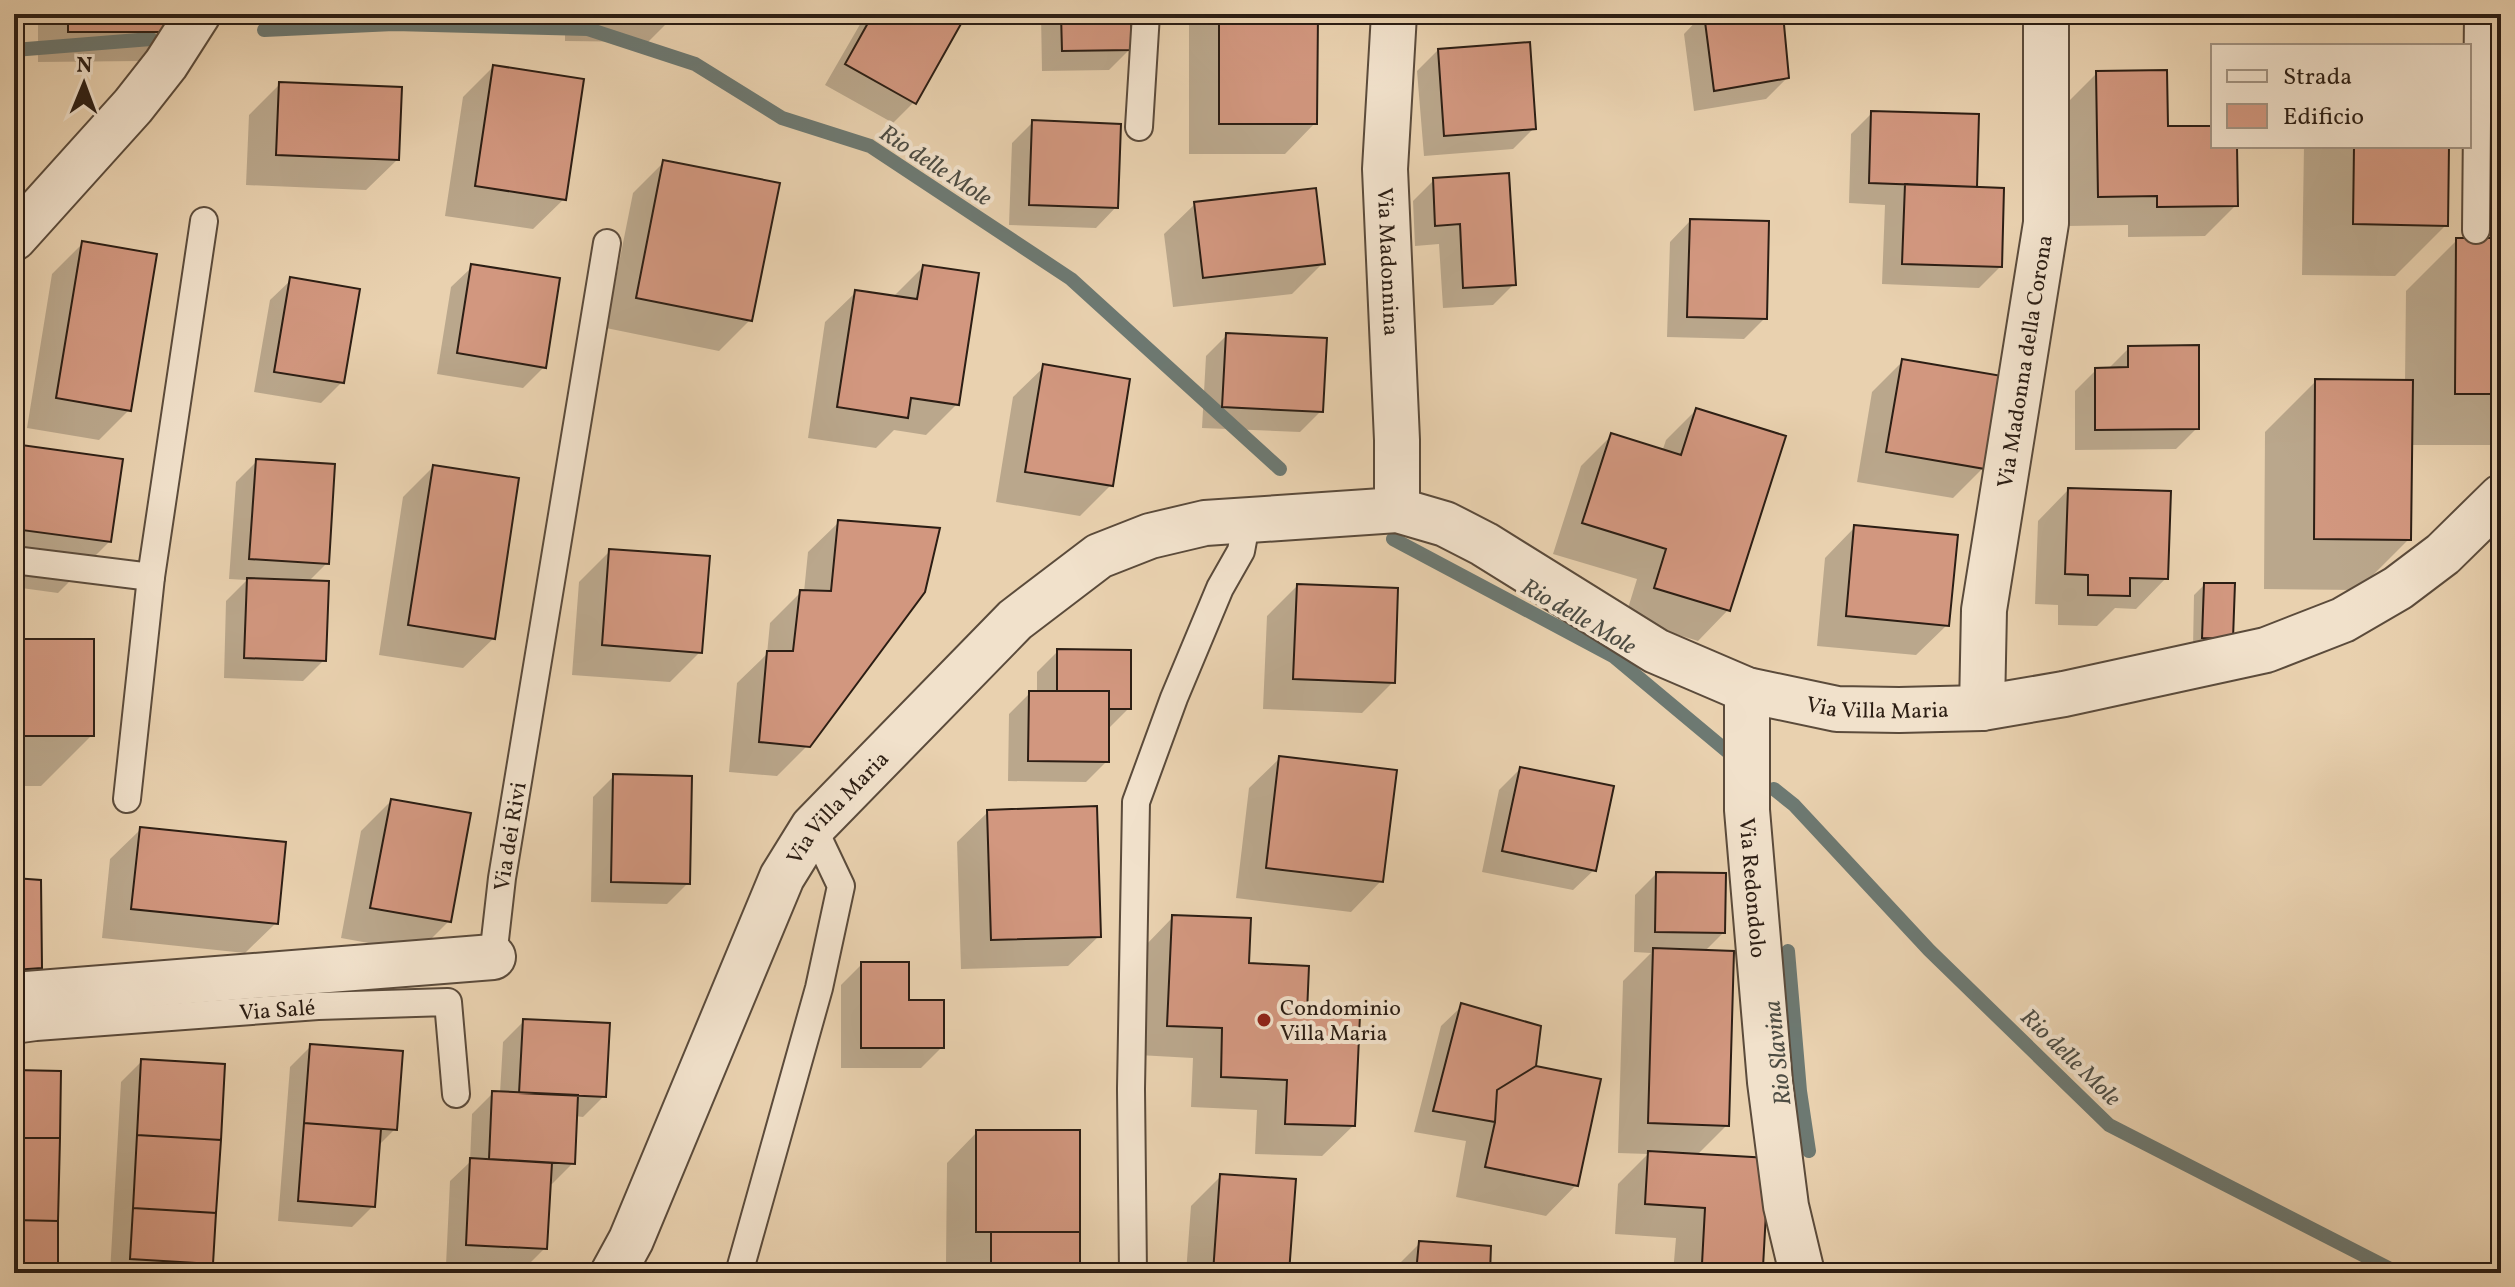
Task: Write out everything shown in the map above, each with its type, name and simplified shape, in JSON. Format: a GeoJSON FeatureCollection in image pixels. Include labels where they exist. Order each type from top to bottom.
{"type":"FeatureCollection","features":[{"type":"Feature","properties":{"kind":"street"},"geometry":{"type":"LineString","coordinates":[[14,238],[133,106],[166,64],[198,14]]}},
{"type":"Feature","properties":{"kind":"street","name":"Via Madonnina"},"geometry":{"type":"LineString","coordinates":[[1394,14],[1385,169],[1397,440],[1397,510]]}},
{"type":"Feature","properties":{"kind":"street","name":"Via Madonna della Corona"},"geometry":{"type":"LineString","coordinates":[[1982,708],[1984,610],[2046,223],[2046,14]]}},
{"type":"Feature","properties":{"kind":"street","name":"Via Villa Maria"},"geometry":{"type":"LineString","coordinates":[[613,1273],[631,1240],[782,877],[813,827],[1015,620],[1099,556],[1150,536],[1205,523],[1397,510],[1445,524],[1484,544],[1656,651],[1747,690],[1837,709],[1982,708],[2064,694],[2266,650],[2343,620],[2398,588],[2443,554],[2501,497]]}},
{"type":"Feature","properties":{"kind":"street","name":"Via Redondolo"},"geometry":{"type":"LineString","coordinates":[[1747,690],[1747,810],[1770,1082],[1786,1206],[1802,1273]]}},
{"type":"Feature","properties":{"kind":"street","name":"Via dei Rivi"},"geometry":{"type":"LineString","coordinates":[[14,995],[493,957]]}},
{"type":"Feature","properties":{"kind":"lane"},"geometry":{"type":"LineString","coordinates":[[1139,127],[1146,14]]}},
{"type":"Feature","properties":{"kind":"lane"},"geometry":{"type":"LineString","coordinates":[[2476,230],[2478,14]]}},
{"type":"Feature","properties":{"kind":"lane"},"geometry":{"type":"LineString","coordinates":[[127,799],[151,577],[204,221]]}},
{"type":"Feature","properties":{"kind":"lane","name":"Via dei Rivi"},"geometry":{"type":"LineString","coordinates":[[493,957],[504,863],[607,243]]}},
{"type":"Feature","properties":{"kind":"lane"},"geometry":{"type":"LineString","coordinates":[[1133,1273],[1131,1089],[1136,802],[1174,698],[1220,588],[1241,551],[1247,519]]}},
{"type":"Feature","properties":{"kind":"lane"},"geometry":{"type":"LineString","coordinates":[[14,560],[151,577]]}},
{"type":"Feature","properties":{"kind":"lane"},"geometry":{"type":"LineString","coordinates":[[739,1273],[819,988],[841,886],[813,827]]}},
{"type":"Feature","properties":{"kind":"lane","name":"Via Salé"},"geometry":{"type":"LineString","coordinates":[[14,1030],[318,1006],[448,1002],[456,1094]]}},
{"type":"Feature","properties":{"kind":"building"},"geometry":{"type":"Polygon","coordinates":[[[68,14],[173,14],[173,32],[68,32],[68,14]]]}},
{"type":"Feature","properties":{"kind":"building"},"geometry":{"type":"Polygon","coordinates":[[[873,14],[966,15],[916,104],[845,64],[873,14]]]}},
{"type":"Feature","properties":{"kind":"building"},"geometry":{"type":"Polygon","coordinates":[[[1061,14],[1131,14],[1132,50],[1062,51],[1061,14]]]}},
{"type":"Feature","properties":{"kind":"building"},"geometry":{"type":"Polygon","coordinates":[[[1219,14],[1318,14],[1317,124],[1219,124],[1219,14]]]}},
{"type":"Feature","properties":{"kind":"building"},"geometry":{"type":"Polygon","coordinates":[[[1704,14],[1783,14],[1789,78],[1714,91],[1704,14]]]}},
{"type":"Feature","properties":{"kind":"building"},"geometry":{"type":"Polygon","coordinates":[[[1530,42],[1536,129],[1444,136],[1438,49],[1530,42]]]}},
{"type":"Feature","properties":{"kind":"building"},"geometry":{"type":"Polygon","coordinates":[[[493,65],[584,79],[566,200],[475,186],[493,65]]]}},
{"type":"Feature","properties":{"kind":"building"},"geometry":{"type":"Polygon","coordinates":[[[2167,70],[2168,126],[2211,126],[2211,148],[2237,148],[2238,206],[2157,207],[2157,196],[2098,197],[2096,71],[2167,70]]]}},
{"type":"Feature","properties":{"kind":"building"},"geometry":{"type":"Polygon","coordinates":[[[279,82],[402,87],[399,160],[276,155],[279,82]]]}},
{"type":"Feature","properties":{"kind":"building"},"geometry":{"type":"Polygon","coordinates":[[[1871,111],[1979,114],[1977,187],[1869,183],[1871,111]]]}},
{"type":"Feature","properties":{"kind":"building"},"geometry":{"type":"Polygon","coordinates":[[[1032,120],[1121,124],[1118,208],[1029,205],[1032,120]]]}},
{"type":"Feature","properties":{"kind":"building"},"geometry":{"type":"Polygon","coordinates":[[[2354,148],[2449,148],[2448,226],[2353,224],[2354,148]]]}},
{"type":"Feature","properties":{"kind":"building"},"geometry":{"type":"Polygon","coordinates":[[[663,160],[780,183],[752,321],[636,298],[663,160]]]}},
{"type":"Feature","properties":{"kind":"building"},"geometry":{"type":"Polygon","coordinates":[[[1509,173],[1516,285],[1463,288],[1460,224],[1435,226],[1433,178],[1509,173]]]}},
{"type":"Feature","properties":{"kind":"building"},"geometry":{"type":"Polygon","coordinates":[[[1905,184],[2004,188],[2002,267],[1902,264],[1905,184]]]}},
{"type":"Feature","properties":{"kind":"building"},"geometry":{"type":"Polygon","coordinates":[[[1316,188],[1325,264],[1203,278],[1194,202],[1316,188]]]}},
{"type":"Feature","properties":{"kind":"building"},"geometry":{"type":"Polygon","coordinates":[[[1690,219],[1769,221],[1767,319],[1687,317],[1690,219]]]}},
{"type":"Feature","properties":{"kind":"building"},"geometry":{"type":"Polygon","coordinates":[[[2456,238],[2501,238],[2501,394],[2455,394],[2456,238]]]}},
{"type":"Feature","properties":{"kind":"building"},"geometry":{"type":"Polygon","coordinates":[[[82,241],[157,254],[131,411],[56,398],[82,241]]]}},
{"type":"Feature","properties":{"kind":"building"},"geometry":{"type":"Polygon","coordinates":[[[471,264],[560,278],[546,368],[457,353],[471,264]]]}},
{"type":"Feature","properties":{"kind":"building"},"geometry":{"type":"Polygon","coordinates":[[[923,265],[979,273],[959,405],[911,398],[908,418],[837,407],[855,290],[917,299],[923,265]]]}},
{"type":"Feature","properties":{"kind":"building"},"geometry":{"type":"Polygon","coordinates":[[[290,277],[360,289],[344,383],[274,372],[290,277]]]}},
{"type":"Feature","properties":{"kind":"building"},"geometry":{"type":"Polygon","coordinates":[[[1226,333],[1327,338],[1323,412],[1222,407],[1226,333]]]}},
{"type":"Feature","properties":{"kind":"building"},"geometry":{"type":"Polygon","coordinates":[[[2199,345],[2199,429],[2095,430],[2095,368],[2128,367],[2128,346],[2199,345]]]}},
{"type":"Feature","properties":{"kind":"building"},"geometry":{"type":"Polygon","coordinates":[[[1902,359],[2002,376],[1985,469],[1886,452],[1902,359]]]}},
{"type":"Feature","properties":{"kind":"building"},"geometry":{"type":"Polygon","coordinates":[[[1043,364],[1130,379],[1113,486],[1025,472],[1043,364]]]}},
{"type":"Feature","properties":{"kind":"building"},"geometry":{"type":"Polygon","coordinates":[[[2315,379],[2413,380],[2411,540],[2314,539],[2315,379]]]}},
{"type":"Feature","properties":{"kind":"building"},"geometry":{"type":"Polygon","coordinates":[[[1696,408],[1786,436],[1730,611],[1654,588],[1666,549],[1582,523],[1611,433],[1681,455],[1696,408]]]}},
{"type":"Feature","properties":{"kind":"building"},"geometry":{"type":"Polygon","coordinates":[[[14,444],[123,459],[111,542],[14,529],[14,444]]]}},
{"type":"Feature","properties":{"kind":"building"},"geometry":{"type":"Polygon","coordinates":[[[256,459],[335,464],[329,564],[249,559],[256,459]]]}},
{"type":"Feature","properties":{"kind":"building"},"geometry":{"type":"Polygon","coordinates":[[[433,465],[519,478],[495,639],[408,625],[433,465]]]}},
{"type":"Feature","properties":{"kind":"building"},"geometry":{"type":"Polygon","coordinates":[[[2068,488],[2171,491],[2168,579],[2130,578],[2130,596],[2088,595],[2088,575],[2065,574],[2068,488]]]}},
{"type":"Feature","properties":{"kind":"building"},"geometry":{"type":"Polygon","coordinates":[[[838,520],[940,528],[925,592],[810,747],[759,742],[767,651],[793,651],[800,590],[831,591],[838,520]]]}},
{"type":"Feature","properties":{"kind":"building"},"geometry":{"type":"Polygon","coordinates":[[[1854,525],[1958,535],[1949,626],[1846,616],[1854,525]]]}},
{"type":"Feature","properties":{"kind":"building"},"geometry":{"type":"Polygon","coordinates":[[[609,549],[710,556],[702,653],[602,645],[609,549]]]}},
{"type":"Feature","properties":{"kind":"building"},"geometry":{"type":"Polygon","coordinates":[[[247,578],[329,581],[326,661],[244,658],[247,578]]]}},
{"type":"Feature","properties":{"kind":"building"},"geometry":{"type":"Polygon","coordinates":[[[2204,583],[2235,583],[2233,639],[2202,638],[2204,583]]]}},
{"type":"Feature","properties":{"kind":"building"},"geometry":{"type":"Polygon","coordinates":[[[1297,584],[1398,588],[1395,683],[1293,679],[1297,584]]]}},
{"type":"Feature","properties":{"kind":"building"},"geometry":{"type":"Polygon","coordinates":[[[16,639],[94,639],[94,736],[15,736],[16,639]]]}},
{"type":"Feature","properties":{"kind":"building"},"geometry":{"type":"Polygon","coordinates":[[[1057,649],[1131,650],[1131,709],[1109,709],[1109,691],[1057,691],[1057,649]]]}},
{"type":"Feature","properties":{"kind":"building"},"geometry":{"type":"Polygon","coordinates":[[[1029,691],[1109,691],[1109,762],[1028,761],[1029,691]]]}},
{"type":"Feature","properties":{"kind":"building"},"geometry":{"type":"Polygon","coordinates":[[[1279,756],[1397,770],[1383,882],[1266,868],[1279,756]]]}},
{"type":"Feature","properties":{"kind":"building"},"geometry":{"type":"Polygon","coordinates":[[[1520,767],[1614,786],[1596,871],[1502,851],[1520,767]]]}},
{"type":"Feature","properties":{"kind":"building"},"geometry":{"type":"Polygon","coordinates":[[[613,774],[692,776],[690,884],[611,882],[613,774]]]}},
{"type":"Feature","properties":{"kind":"building"},"geometry":{"type":"Polygon","coordinates":[[[391,799],[471,813],[451,922],[370,908],[391,799]]]}},
{"type":"Feature","properties":{"kind":"building"},"geometry":{"type":"Polygon","coordinates":[[[1097,806],[1101,937],[991,940],[987,810],[1097,806]]]}},
{"type":"Feature","properties":{"kind":"building"},"geometry":{"type":"Polygon","coordinates":[[[140,827],[286,842],[278,924],[131,909],[140,827]]]}},
{"type":"Feature","properties":{"kind":"building"},"geometry":{"type":"Polygon","coordinates":[[[1656,872],[1726,873],[1725,933],[1655,932],[1656,872]]]}},
{"type":"Feature","properties":{"kind":"building"},"geometry":{"type":"Polygon","coordinates":[[[14,878],[41,880],[42,968],[14,970],[14,878]]]}},
{"type":"Feature","properties":{"kind":"building","name":"Condominio Villa Maria"},"geometry":{"type":"Polygon","coordinates":[[[1172,915],[1251,918],[1249,963],[1309,966],[1307,1013],[1360,1015],[1355,1126],[1285,1124],[1287,1080],[1221,1077],[1222,1028],[1167,1026],[1172,915]]]}},
{"type":"Feature","properties":{"kind":"building"},"geometry":{"type":"Polygon","coordinates":[[[1653,948],[1734,951],[1729,1126],[1648,1123],[1653,948]]]}},
{"type":"Feature","properties":{"kind":"building"},"geometry":{"type":"Polygon","coordinates":[[[861,962],[909,962],[909,1000],[944,1000],[944,1048],[861,1048],[861,962]]]}},
{"type":"Feature","properties":{"kind":"building"},"geometry":{"type":"Polygon","coordinates":[[[1461,1003],[1541,1026],[1536,1066],[1497,1090],[1495,1122],[1433,1111],[1461,1003]]]}},
{"type":"Feature","properties":{"kind":"building"},"geometry":{"type":"Polygon","coordinates":[[[523,1019],[610,1023],[606,1097],[519,1093],[523,1019]]]}},
{"type":"Feature","properties":{"kind":"building"},"geometry":{"type":"Polygon","coordinates":[[[310,1044],[403,1051],[397,1130],[304,1123],[310,1044]]]}},
{"type":"Feature","properties":{"kind":"building"},"geometry":{"type":"Polygon","coordinates":[[[141,1059],[225,1064],[221,1140],[137,1135],[141,1059]]]}},
{"type":"Feature","properties":{"kind":"building"},"geometry":{"type":"Polygon","coordinates":[[[1536,1066],[1601,1079],[1578,1186],[1485,1167],[1495,1122],[1497,1090],[1536,1066]]]}},
{"type":"Feature","properties":{"kind":"building"},"geometry":{"type":"Polygon","coordinates":[[[14,1070],[61,1071],[60,1138],[14,1138],[14,1070]]]}},
{"type":"Feature","properties":{"kind":"building"},"geometry":{"type":"Polygon","coordinates":[[[492,1091],[578,1095],[575,1164],[489,1159],[492,1091]]]}},
{"type":"Feature","properties":{"kind":"building"},"geometry":{"type":"Polygon","coordinates":[[[304,1123],[381,1129],[375,1207],[298,1201],[304,1123]]]}},
{"type":"Feature","properties":{"kind":"building"},"geometry":{"type":"Polygon","coordinates":[[[976,1130],[1080,1130],[1080,1232],[976,1232],[976,1130]]]}},
{"type":"Feature","properties":{"kind":"building"},"geometry":{"type":"Polygon","coordinates":[[[137,1135],[221,1140],[216,1213],[133,1208],[137,1135]]]}},
{"type":"Feature","properties":{"kind":"building"},"geometry":{"type":"Polygon","coordinates":[[[14,1138],[60,1138],[58,1221],[14,1220],[14,1138]]]}},
{"type":"Feature","properties":{"kind":"building"},"geometry":{"type":"Polygon","coordinates":[[[1648,1151],[1769,1158],[1763,1267],[1702,1264],[1705,1208],[1645,1204],[1648,1151]]]}},
{"type":"Feature","properties":{"kind":"building"},"geometry":{"type":"Polygon","coordinates":[[[470,1158],[552,1163],[547,1249],[466,1245],[470,1158]]]}},
{"type":"Feature","properties":{"kind":"building"},"geometry":{"type":"Polygon","coordinates":[[[1220,1174],[1296,1179],[1289,1273],[1213,1273],[1220,1174]]]}},
{"type":"Feature","properties":{"kind":"building"},"geometry":{"type":"Polygon","coordinates":[[[133,1208],[216,1213],[213,1264],[130,1259],[133,1208]]]}},
{"type":"Feature","properties":{"kind":"building"},"geometry":{"type":"Polygon","coordinates":[[[14,1220],[58,1221],[58,1273],[14,1273],[14,1220]]]}},
{"type":"Feature","properties":{"kind":"building"},"geometry":{"type":"Polygon","coordinates":[[[991,1232],[1080,1232],[1080,1273],[991,1273],[991,1232]]]}},
{"type":"Feature","properties":{"kind":"building"},"geometry":{"type":"Polygon","coordinates":[[[1419,1241],[1491,1246],[1490,1273],[1416,1273],[1419,1241]]]}},
{"type":"Feature","properties":{"kind":"waterway","name":"Rio delle Mole"},"geometry":{"type":"LineString","coordinates":[[264,30],[394,24],[588,29],[695,64],[782,118],[870,146],[1071,279],[1280,469]]}},
{"type":"Feature","properties":{"kind":"waterway","name":"Rio delle Mole"},"geometry":{"type":"LineString","coordinates":[[14,50],[151,39]]}},
{"type":"Feature","properties":{"kind":"waterway","name":"Rio delle Mole"},"geometry":{"type":"LineString","coordinates":[[1393,539],[1613,656],[1728,752]]}},
{"type":"Feature","properties":{"kind":"waterway","name":"Rio delle Mole"},"geometry":{"type":"LineString","coordinates":[[1774,789],[1794,805],[1929,950],[2109,1125],[2398,1273]]}},
{"type":"Feature","properties":{"kind":"waterway","name":"Rio Slavina"},"geometry":{"type":"LineString","coordinates":[[1788,951],[1800,1091],[1809,1151]]}},
{"type":"Feature","properties":{"kind":"place","name":"Condominio Villa Maria"},"geometry":{"type":"Point","coordinates":[1264,1020]}}]}
